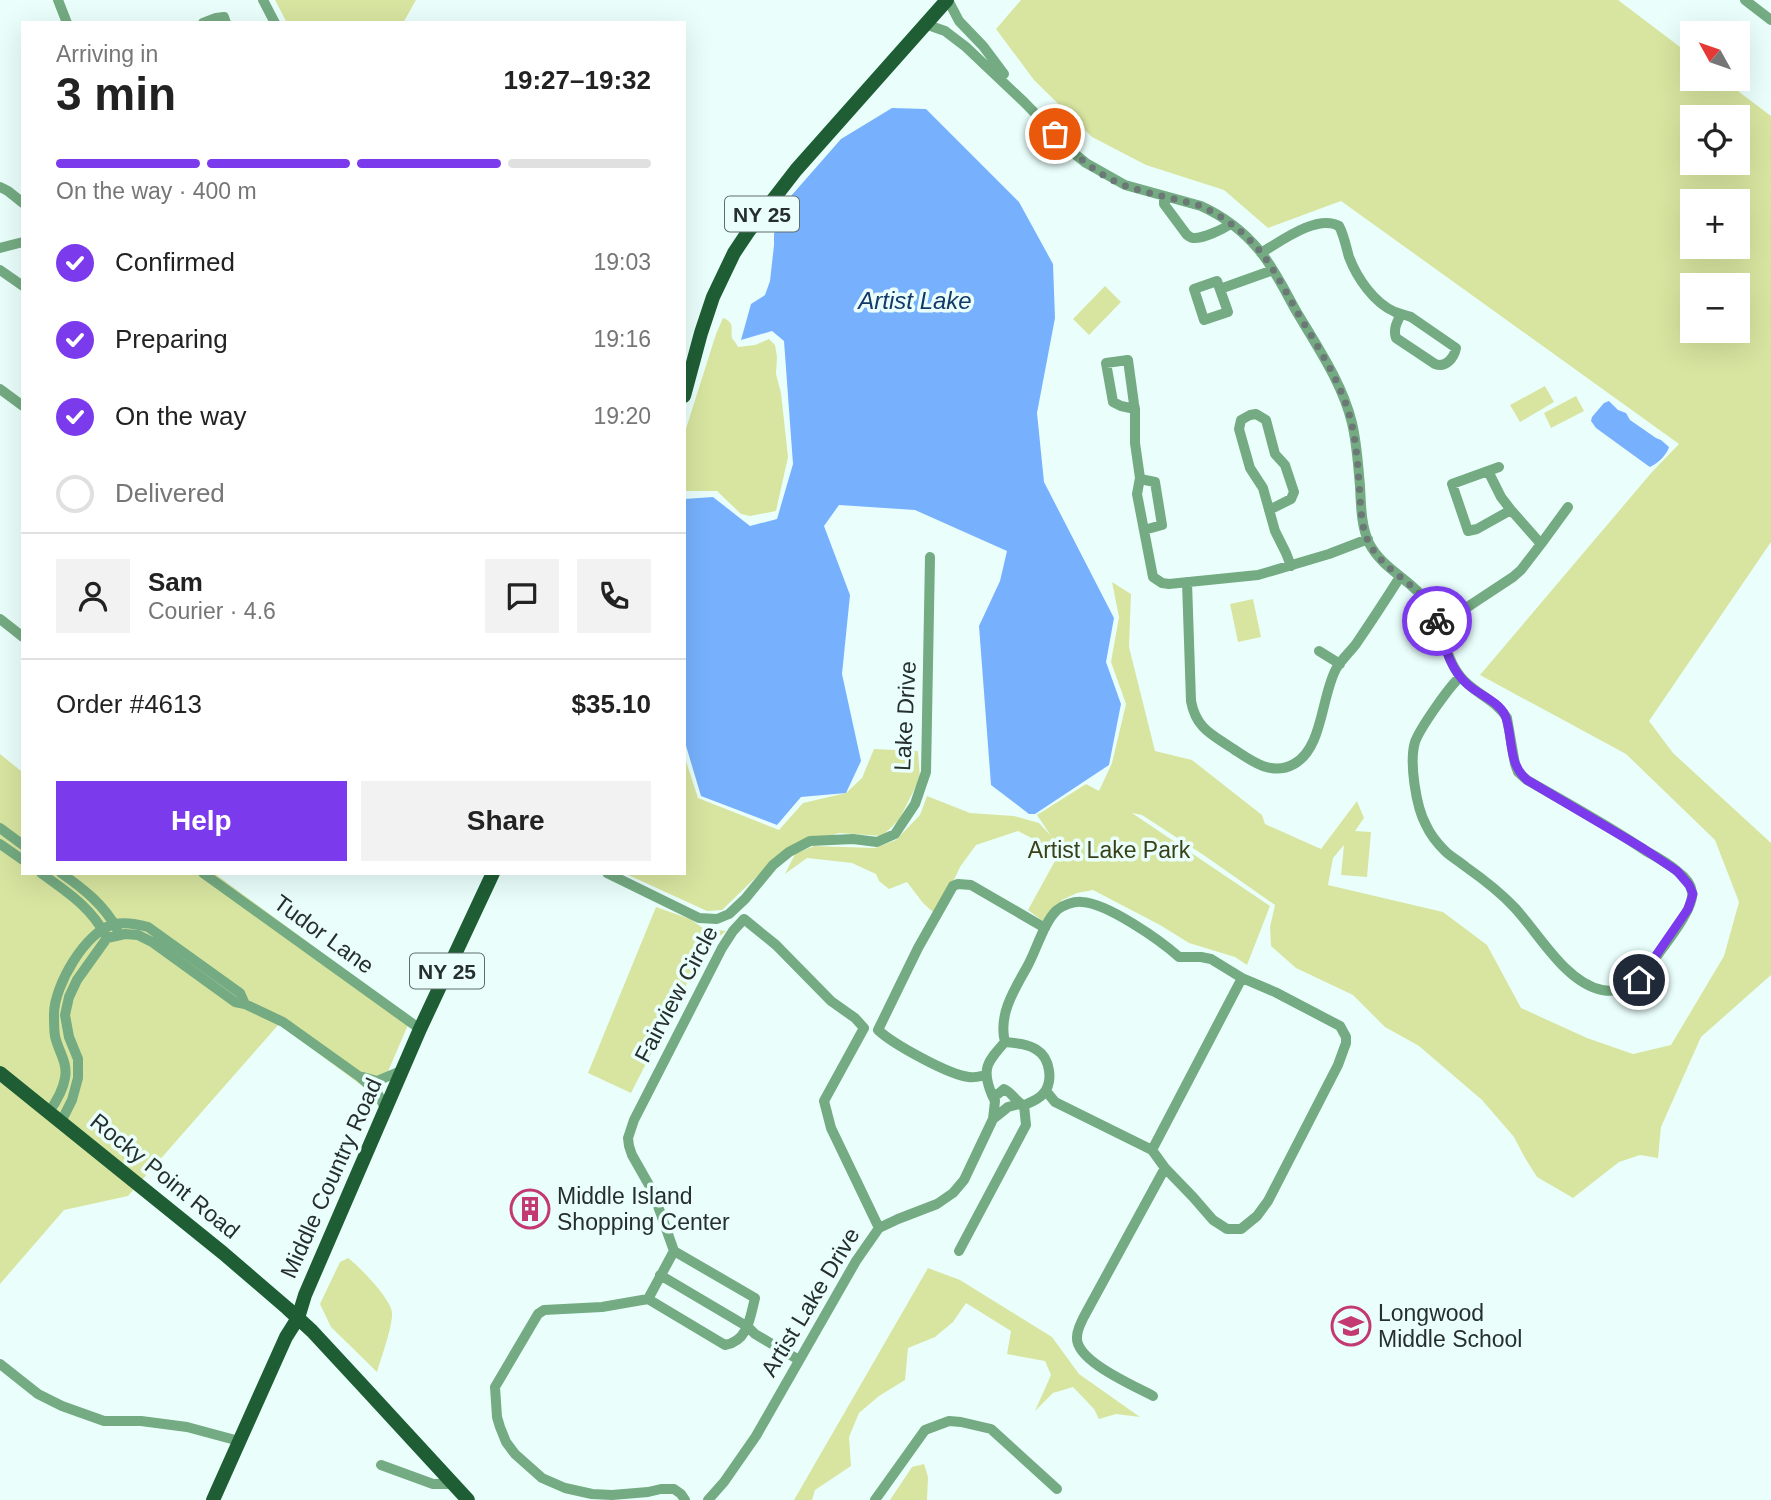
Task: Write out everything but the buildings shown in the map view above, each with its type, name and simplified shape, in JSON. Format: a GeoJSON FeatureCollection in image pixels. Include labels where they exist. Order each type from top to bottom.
{"type":"FeatureCollection","features":[{"type":"Feature","properties":{"kind":"main road","name":"NY 25"},"geometry":{"type":"LineString","coordinates":[[686,389],[713,297],[734,253],[748,232],[796,170],[948,0]]}},
{"type":"Feature","properties":{"kind":"main road","name":"Middle Country Road"},"geometry":{"type":"LineString","coordinates":[[213,1500],[286,1337],[298,1318],[305,1295],[403,1070],[492,875]]}},
{"type":"Feature","properties":{"kind":"main road","name":"Rocky Point Road"},"geometry":{"type":"LineString","coordinates":[[0,1073],[251,1275],[298,1318],[468,1500]]}},
{"type":"Feature","properties":{"kind":"street"},"geometry":{"type":"LineString","coordinates":[[58,0],[66,21]]}},
{"type":"Feature","properties":{"kind":"street"},"geometry":{"type":"LineString","coordinates":[[263,0],[274,21]]}},
{"type":"Feature","properties":{"kind":"street"},"geometry":{"type":"LineString","coordinates":[[948,0],[959,21],[991,56],[1024,102]]}},
{"type":"Feature","properties":{"kind":"street"},"geometry":{"type":"LineString","coordinates":[[1745,0],[1771,20]]}},
{"type":"Feature","properties":{"kind":"street"},"geometry":{"type":"LineString","coordinates":[[208,21],[224,17],[225,21]]}},
{"type":"Feature","properties":{"kind":"street"},"geometry":{"type":"LineString","coordinates":[[925,24],[945,31],[960,42],[1086,163],[1125,186],[1201,206],[1222,217],[1261,253],[1323,357],[1344,400],[1356,445],[1363,523],[1367,539],[1385,565],[1426,600],[1435,614],[1448,655],[1460,677],[1499,707],[1507,718],[1518,772],[1677,871],[1689,885],[1693,894],[1688,909],[1644,975],[1632,985],[1615,990],[1598,989],[1590,987],[1567,970],[1512,905],[1445,850],[1425,825],[1413,768],[1415,744],[1427,720],[1460,677]]}},
{"type":"Feature","properties":{"kind":"street"},"geometry":{"type":"LineString","coordinates":[[960,42],[969,32]]}},
{"type":"Feature","properties":{"kind":"street"},"geometry":{"type":"LineString","coordinates":[[0,187],[21,201]]}},
{"type":"Feature","properties":{"kind":"street"},"geometry":{"type":"LineString","coordinates":[[1164,195],[1164,204],[1187,235],[1195,239],[1230,224]]}},
{"type":"Feature","properties":{"kind":"street"},"geometry":{"type":"LineString","coordinates":[[1261,253],[1307,227],[1332,222],[1339,226],[1352,265],[1364,285],[1379,301],[1390,309],[1411,317],[1456,348],[1447,364],[1435,364],[1396,338],[1395,325],[1401,314]]}},
{"type":"Feature","properties":{"kind":"street"},"geometry":{"type":"LineString","coordinates":[[0,248],[21,243]]}},
{"type":"Feature","properties":{"kind":"street"},"geometry":{"type":"LineString","coordinates":[[0,270],[21,285]]}},
{"type":"Feature","properties":{"kind":"street"},"geometry":{"type":"LineString","coordinates":[[1220,289],[1273,270]]}},
{"type":"Feature","properties":{"kind":"street"},"geometry":{"type":"LineString","coordinates":[[1135,409],[1113,402],[1106,363],[1128,360],[1135,409],[1135,448],[1140,479],[1136,494],[1153,577],[1157,581],[1168,584],[1258,575],[1329,554],[1367,539]]}},
{"type":"Feature","properties":{"kind":"street"},"geometry":{"type":"LineString","coordinates":[[0,389],[21,404]]}},
{"type":"Feature","properties":{"kind":"street"},"geometry":{"type":"LineString","coordinates":[[1269,510],[1290,499],[1294,492],[1285,465],[1275,454],[1266,420],[1256,414],[1250,415],[1241,421],[1239,429],[1250,468],[1263,488],[1269,510],[1275,531],[1291,566]]}},
{"type":"Feature","properties":{"kind":"street"},"geometry":{"type":"LineString","coordinates":[[1511,510],[1468,531],[1452,484],[1493,469],[1501,497],[1541,544]]}},
{"type":"Feature","properties":{"kind":"street"},"geometry":{"type":"LineString","coordinates":[[1140,479],[1155,482],[1162,525],[1144,530]]}},
{"type":"Feature","properties":{"kind":"street"},"geometry":{"type":"LineString","coordinates":[[1438,622],[1463,610],[1513,577],[1568,506]]}},
{"type":"Feature","properties":{"kind":"street","name":"Lake Drive"},"geometry":{"type":"LineString","coordinates":[[611,875],[699,918],[717,919],[729,914],[745,899],[773,865],[789,852],[810,841],[853,839],[877,842],[895,834],[915,804],[926,772],[930,556]]}},
{"type":"Feature","properties":{"kind":"street"},"geometry":{"type":"LineString","coordinates":[[1188,582],[1191,701],[1195,718],[1207,730],[1255,763],[1284,769],[1307,753],[1333,677],[1400,577]]}},
{"type":"Feature","properties":{"kind":"street"},"geometry":{"type":"LineString","coordinates":[[0,619],[21,635]]}},
{"type":"Feature","properties":{"kind":"street"},"geometry":{"type":"LineString","coordinates":[[1319,651],[1340,664]]}},
{"type":"Feature","properties":{"kind":"street"},"geometry":{"type":"LineString","coordinates":[[0,828],[21,844]]}},
{"type":"Feature","properties":{"kind":"street"},"geometry":{"type":"LineString","coordinates":[[0,844],[21,859]]}},
{"type":"Feature","properties":{"kind":"street"},"geometry":{"type":"LineString","coordinates":[[44,875],[92,913],[105,934]]}},
{"type":"Feature","properties":{"kind":"street"},"geometry":{"type":"LineString","coordinates":[[64,875],[99,902],[117,929]]}},
{"type":"Feature","properties":{"kind":"street","name":"Tudor Lane"},"geometry":{"type":"LineString","coordinates":[[206,875],[421,1029]]}},
{"type":"Feature","properties":{"kind":"street"},"geometry":{"type":"LineString","coordinates":[[1045,928],[971,885],[953,886],[918,948],[878,1030],[887,1038],[940,1067],[970,1078],[986,1075],[990,1061],[1005,1042],[1003,1026],[1011,996],[1045,928],[1058,910],[1073,903],[1092,903],[1137,926],[1179,957],[1211,959],[1242,978],[1340,1026],[1346,1037],[1345,1050],[1268,1201],[1257,1216],[1241,1229],[1227,1229],[1213,1220],[1152,1150],[1055,1102],[1046,1091]]}},
{"type":"Feature","properties":{"kind":"street","name":"Fairview Circle"},"geometry":{"type":"LineString","coordinates":[[674,1251],[653,1192],[632,1155],[628,1138],[634,1120],[722,948],[733,930],[744,919],[776,945],[831,1001],[864,1028],[824,1101],[831,1128],[879,1228]]}},
{"type":"Feature","properties":{"kind":"street"},"geometry":{"type":"LineString","coordinates":[[49,1112],[59,1097],[66,1077],[65,1060],[55,1037],[55,1002],[65,975],[93,935],[117,929],[138,935],[152,943],[235,1002],[283,1022],[377,1091],[386,1110]]}},
{"type":"Feature","properties":{"kind":"street"},"geometry":{"type":"LineString","coordinates":[[61,1122],[72,1100],[78,1078],[78,1059],[69,1037],[65,1015],[69,997],[105,934]]}},
{"type":"Feature","properties":{"kind":"street"},"geometry":{"type":"LineString","coordinates":[[1152,1150],[1242,978]]}},
{"type":"Feature","properties":{"kind":"street"},"geometry":{"type":"LineString","coordinates":[[993,1119],[1008,1107],[1022,1105],[1041,1096],[1046,1091],[1049,1079],[1047,1059],[1037,1050],[1025,1044],[1005,1042]]}},
{"type":"Feature","properties":{"kind":"street"},"geometry":{"type":"LineString","coordinates":[[360,1077],[377,1081],[403,1070]]}},
{"type":"Feature","properties":{"kind":"street","name":"Artist Lake Drive"},"geometry":{"type":"LineString","coordinates":[[708,1500],[732,1472],[756,1436],[856,1261],[879,1228],[937,1204],[953,1193],[964,1180],[993,1119],[995,1101],[986,1075]]}},
{"type":"Feature","properties":{"kind":"street"},"geometry":{"type":"LineString","coordinates":[[959,1251],[1026,1125],[1022,1105],[1010,1091],[1004,1089],[992,1095]]}},
{"type":"Feature","properties":{"kind":"street"},"geometry":{"type":"LineString","coordinates":[[1153,1396],[1086,1356],[1078,1346],[1077,1336],[1084,1316],[1165,1168]]}},
{"type":"Feature","properties":{"kind":"street"},"geometry":{"type":"LineString","coordinates":[[648,1299],[674,1251],[755,1298],[743,1336],[725,1345],[648,1299],[602,1307],[549,1309],[540,1312],[495,1387],[497,1417],[506,1442],[542,1478],[565,1488],[592,1494],[612,1495],[674,1489],[685,1500]]}},
{"type":"Feature","properties":{"kind":"street"},"geometry":{"type":"LineString","coordinates":[[660,1275],[799,1360]]}},
{"type":"Feature","properties":{"kind":"street"},"geometry":{"type":"LineString","coordinates":[[0,1364],[38,1394],[104,1421],[141,1421],[187,1427],[239,1441]]}},
{"type":"Feature","properties":{"kind":"street"},"geometry":{"type":"LineString","coordinates":[[875,1500],[925,1430],[949,1421],[991,1429],[1057,1489]]}},
{"type":"Feature","properties":{"kind":"street"},"geometry":{"type":"LineString","coordinates":[[381,1465],[433,1484],[453,1484]]}},
{"type":"Feature","properties":{"kind":"green space"},"geometry":{"type":"Polygon","coordinates":[[[275,0],[416,0],[404,21],[286,21],[275,0]]]}},
{"type":"Feature","properties":{"kind":"green space","name":"Artist Lake Park"},"geometry":{"type":"Polygon","coordinates":[[[1021,0],[1618,0],[1680,47],[1680,91],[1738,91],[1771,116],[1771,542],[1649,721],[1673,753],[1771,843],[1771,975],[1701,1037],[1661,1127],[1658,1158],[1640,1155],[1619,1162],[1573,1198],[1537,1177],[1514,1137],[1482,1100],[1419,1046],[1385,1027],[1353,995],[1296,968],[1271,946],[1270,927],[1275,905],[1142,815],[1132,813],[1270,906],[1247,965],[1235,957],[1189,943],[1093,890],[1062,900],[1044,922],[1028,910],[1061,850],[1052,837],[1056,851],[1018,831],[976,845],[933,912],[907,882],[889,889],[879,881],[876,874],[852,863],[807,858],[785,874],[795,854],[814,846],[875,848],[896,840],[920,815],[927,796],[970,813],[1014,816],[1039,823],[1051,836],[1037,815],[1086,784],[1099,791],[1112,763],[1126,704],[1111,662],[1119,617],[1112,582],[1131,594],[1129,647],[1155,751],[1192,760],[1262,815],[1265,824],[1321,849],[1357,801],[1364,818],[1355,831],[1371,832],[1367,877],[1341,875],[1344,845],[1333,858],[1328,885],[1443,912],[1487,945],[1521,1008],[1587,1038],[1633,1054],[1671,1045],[1724,956],[1739,902],[1715,840],[1626,754],[1480,675],[1652,472],[1679,444],[1341,201],[1268,228],[1224,190],[1146,165],[1092,137],[1034,80],[996,29],[1021,0]]]}},
{"type":"Feature","properties":{"kind":"green space"},"geometry":{"type":"Polygon","coordinates":[[[1105,286],[1121,302],[1089,335],[1073,319],[1105,286]]]}},
{"type":"Feature","properties":{"kind":"green space"},"geometry":{"type":"Polygon","coordinates":[[[723,318],[731,324],[732,338],[738,347],[755,345],[769,339],[775,345],[776,374],[781,393],[788,457],[776,511],[750,516],[741,514],[717,491],[686,491],[686,429],[723,318]]]}},
{"type":"Feature","properties":{"kind":"green space"},"geometry":{"type":"Polygon","coordinates":[[[1545,386],[1554,402],[1520,422],[1510,405],[1545,386]]]}},
{"type":"Feature","properties":{"kind":"green space"},"geometry":{"type":"Polygon","coordinates":[[[1576,396],[1584,411],[1551,428],[1544,413],[1576,396]]]}},
{"type":"Feature","properties":{"kind":"green space"},"geometry":{"type":"Polygon","coordinates":[[[1253,599],[1261,637],[1238,642],[1230,604],[1253,599]]]}},
{"type":"Feature","properties":{"kind":"green space"},"geometry":{"type":"Polygon","coordinates":[[[874,749],[918,751],[920,778],[899,820],[882,836],[839,833],[783,851],[722,910],[707,911],[628,875],[686,875],[686,761],[698,798],[779,830],[803,803],[846,793],[862,778],[874,749]]]}},
{"type":"Feature","properties":{"kind":"green space"},"geometry":{"type":"Polygon","coordinates":[[[0,754],[21,771],[21,875],[217,875],[411,1018],[377,1097],[279,1024],[128,1196],[64,1210],[0,1284],[0,754]]]}},
{"type":"Feature","properties":{"kind":"green space"},"geometry":{"type":"Polygon","coordinates":[[[656,907],[690,919],[703,928],[726,931],[705,948],[631,1093],[588,1073],[656,907]]]}},
{"type":"Feature","properties":{"kind":"green space"},"geometry":{"type":"Polygon","coordinates":[[[348,1258],[360,1268],[391,1307],[391,1325],[377,1372],[331,1327],[320,1304],[340,1262],[348,1258]]]}},
{"type":"Feature","properties":{"kind":"green space"},"geometry":{"type":"Polygon","coordinates":[[[928,1268],[960,1280],[1052,1337],[1079,1374],[1140,1417],[1116,1414],[1099,1419],[1094,1409],[1073,1387],[1053,1393],[1035,1411],[1051,1375],[1045,1361],[1007,1354],[1011,1331],[966,1303],[953,1322],[935,1337],[908,1348],[905,1380],[879,1396],[859,1413],[849,1437],[851,1466],[815,1490],[812,1500],[794,1500],[928,1268]]]}},
{"type":"Feature","properties":{"kind":"green space"},"geometry":{"type":"Polygon","coordinates":[[[924,1464],[928,1477],[927,1500],[890,1500],[912,1467],[924,1464]]]}},
{"type":"Feature","properties":{"kind":"water","name":"Artist Lake"},"geometry":{"type":"Polygon","coordinates":[[[892,108],[926,109],[1019,202],[1053,264],[1055,318],[1037,413],[1044,482],[1114,618],[1106,662],[1121,704],[1109,765],[1035,814],[1029,814],[991,785],[979,626],[1000,581],[1007,551],[915,510],[839,505],[824,526],[850,595],[842,674],[861,761],[846,793],[801,797],[777,825],[701,796],[686,746],[686,499],[713,497],[750,526],[777,519],[793,464],[784,341],[772,331],[741,340],[751,304],[765,295],[770,281],[774,234],[784,204],[841,139],[892,108]]]}},
{"type":"Feature","properties":{"kind":"water"},"geometry":{"type":"Polygon","coordinates":[[[1609,401],[1618,410],[1626,413],[1630,420],[1669,447],[1659,461],[1650,467],[1596,428],[1591,421],[1592,417],[1609,401]]]}},
{"type":"Feature","properties":{"kind":"way so far"},"geometry":{"type":"LineString","coordinates":[[1055,134],[1076,155],[1112,180],[1125,186],[1201,206],[1222,217],[1259,250],[1323,357],[1344,400],[1356,445],[1363,523],[1369,543],[1385,565],[1426,600],[1437,621]]}},
{"type":"Feature","properties":{"kind":"place","name":"Middle Island Shopping Center"},"geometry":{"type":"Point","coordinates":[530,1209]}},
{"type":"Feature","properties":{"kind":"place","name":"Longwood Middle School"},"geometry":{"type":"Point","coordinates":[1351,1326]}},
{"type":"Feature","properties":{"kind":"route"},"geometry":{"type":"LineString","coordinates":[[1437,621],[1448,655],[1460,677],[1499,707],[1507,718],[1513,758],[1518,772],[1677,871],[1689,885],[1693,894],[1692,902],[1639,980]]}}]}
